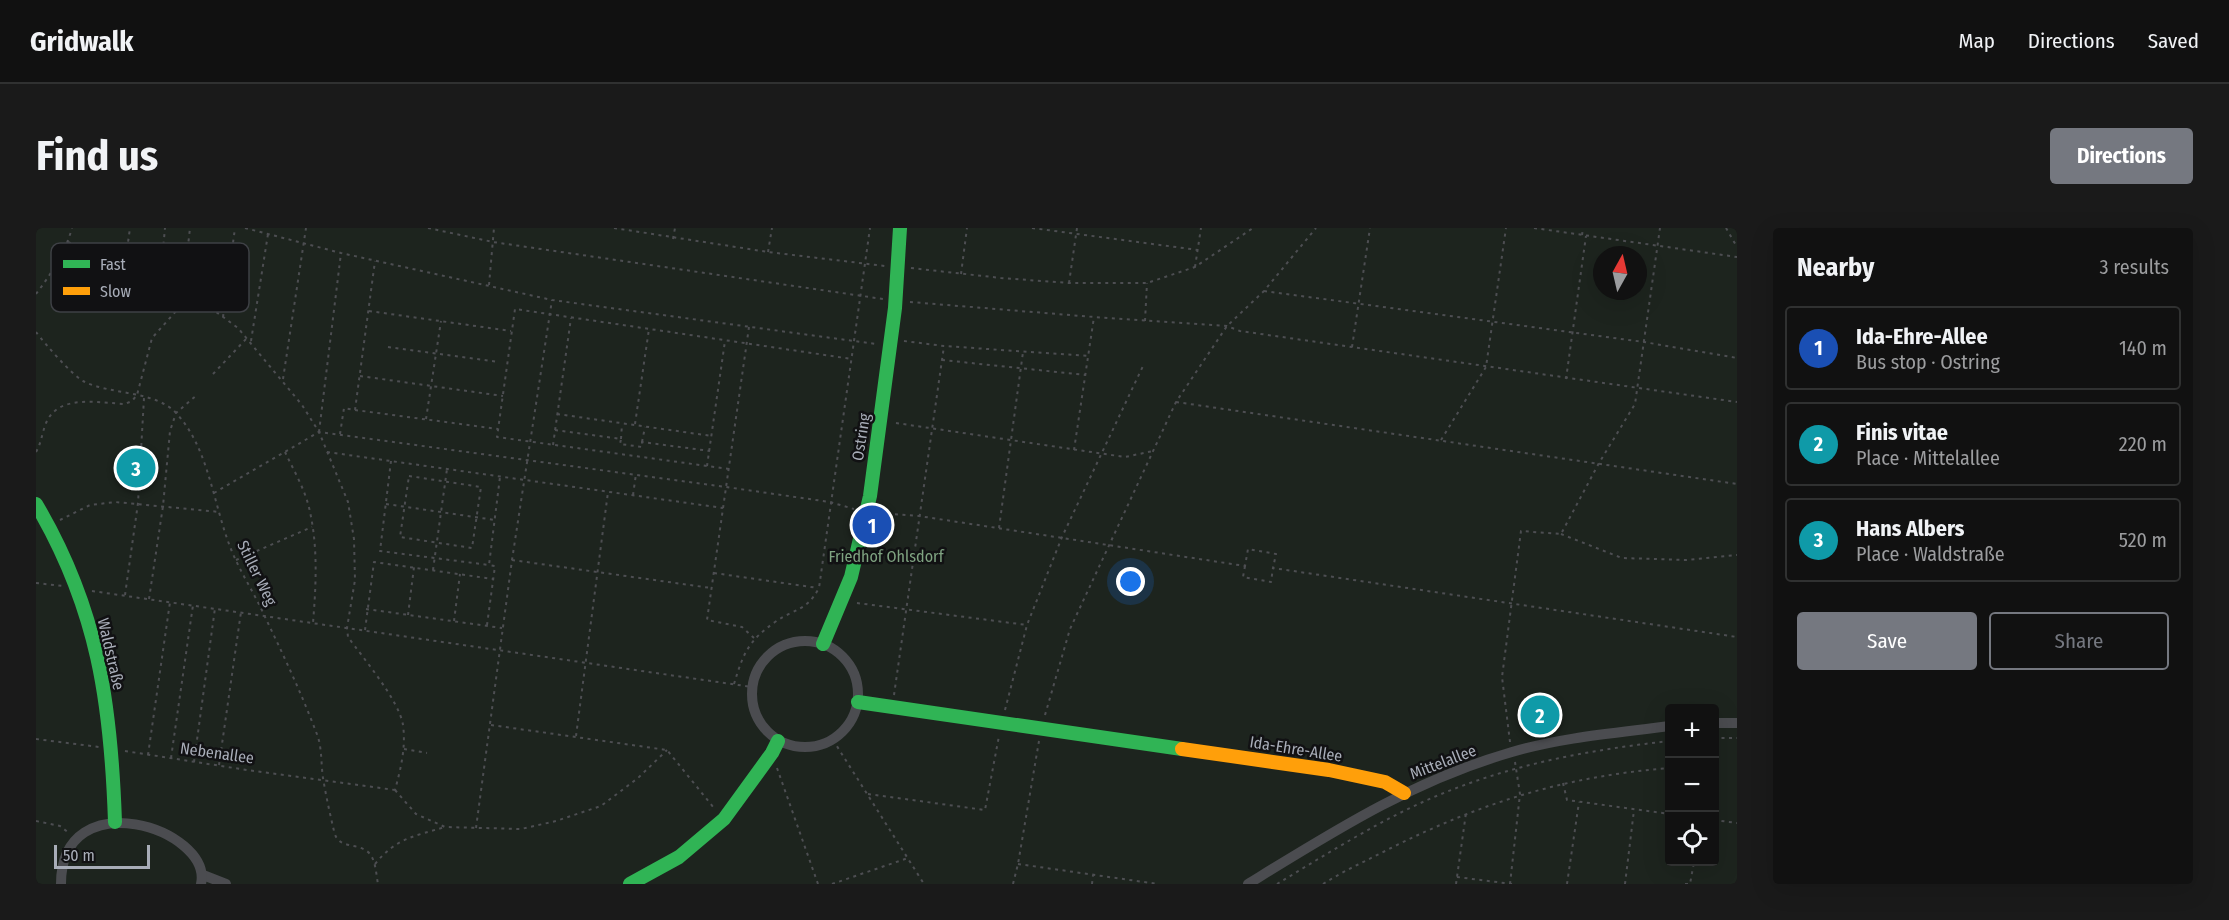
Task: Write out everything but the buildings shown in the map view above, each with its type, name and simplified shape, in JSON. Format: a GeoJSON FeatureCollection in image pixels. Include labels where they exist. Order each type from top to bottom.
{"type":"FeatureCollection","features":[{"type":"Feature","properties":{"kind":"street","name":"Ostring"},"geometry":{"type":"LineString","coordinates":[[823,644],[843,601],[866,512],[892,343],[900,266],[900,228]]}},
{"type":"Feature","properties":{"kind":"street","name":"Waldstraße"},"geometry":{"type":"LineString","coordinates":[[36,504],[50,526],[78,589],[103,687],[112,749],[115,822]]}},
{"type":"Feature","properties":{"kind":"street"},"geometry":{"type":"LineString","coordinates":[[804,640],[823,644],[839,652],[851,666],[858,683],[858,702],[854,717],[846,730],[820,746],[775,747],[756,717],[752,701],[752,687],[758,668],[770,653],[786,644],[804,640]]}},
{"type":"Feature","properties":{"kind":"street","name":"Ida-Ehre-Allee"},"geometry":{"type":"LineString","coordinates":[[858,702],[1329,770],[1385,782],[1404,793]]}},
{"type":"Feature","properties":{"kind":"street"},"geometry":{"type":"LineString","coordinates":[[1719,723],[1737,723]]}},
{"type":"Feature","properties":{"kind":"street","name":"Mittelallee"},"geometry":{"type":"LineString","coordinates":[[1248,884],[1346,824],[1404,793],[1512,752],[1556,741],[1665,727]]}},
{"type":"Feature","properties":{"kind":"street"},"geometry":{"type":"LineString","coordinates":[[630,884],[679,857],[724,819],[775,747]]}},
{"type":"Feature","properties":{"kind":"street"},"geometry":{"type":"LineString","coordinates":[[61,884],[63,858],[77,839],[102,824],[115,822],[142,825],[171,837],[193,855],[202,879],[226,884]]}},
{"type":"Feature","properties":{"kind":"path"},"geometry":{"type":"LineString","coordinates":[[68,242],[72,228]]}},
{"type":"Feature","properties":{"kind":"path"},"geometry":{"type":"LineString","coordinates":[[128,243],[130,228]]}},
{"type":"Feature","properties":{"kind":"path"},"geometry":{"type":"LineString","coordinates":[[163,243],[165,228]]}},
{"type":"Feature","properties":{"kind":"path"},"geometry":{"type":"LineString","coordinates":[[188,243],[190,228]]}},
{"type":"Feature","properties":{"kind":"path"},"geometry":{"type":"LineString","coordinates":[[233,243],[235,228]]}},
{"type":"Feature","properties":{"kind":"path"},"geometry":{"type":"LineString","coordinates":[[245,228],[375,261],[552,300],[855,341],[1089,356]]}},
{"type":"Feature","properties":{"kind":"path"},"geometry":{"type":"LineString","coordinates":[[283,380],[306,228]]}},
{"type":"Feature","properties":{"kind":"path"},"geometry":{"type":"LineString","coordinates":[[428,228],[493,242],[897,301],[1227,326],[1240,331],[1352,348],[1737,402]]}},
{"type":"Feature","properties":{"kind":"path"},"geometry":{"type":"LineString","coordinates":[[489,286],[494,228]]}},
{"type":"Feature","properties":{"kind":"path"},"geometry":{"type":"LineString","coordinates":[[614,228],[673,239],[865,265],[900,266],[961,274],[1069,283],[1147,283],[1195,267],[1253,228]]}},
{"type":"Feature","properties":{"kind":"path"},"geometry":{"type":"LineString","coordinates":[[673,239],[675,228]]}},
{"type":"Feature","properties":{"kind":"path"},"geometry":{"type":"LineString","coordinates":[[768,252],[771,228]]}},
{"type":"Feature","properties":{"kind":"path"},"geometry":{"type":"LineString","coordinates":[[734,684],[744,654],[755,639],[776,621],[811,602],[819,588],[870,228]]}},
{"type":"Feature","properties":{"kind":"path"},"geometry":{"type":"LineString","coordinates":[[961,274],[967,228]]}},
{"type":"Feature","properties":{"kind":"path"},"geometry":{"type":"LineString","coordinates":[[1032,228],[1198,250]]}},
{"type":"Feature","properties":{"kind":"path"},"geometry":{"type":"LineString","coordinates":[[1069,283],[1077,228]]}},
{"type":"Feature","properties":{"kind":"path"},"geometry":{"type":"LineString","coordinates":[[1195,267],[1201,228]]}},
{"type":"Feature","properties":{"kind":"path"},"geometry":{"type":"LineString","coordinates":[[1013,884],[1041,728],[1070,629],[1108,544],[1176,402],[1227,326],[1264,291],[1316,228]]}},
{"type":"Feature","properties":{"kind":"path"},"geometry":{"type":"LineString","coordinates":[[1352,348],[1370,228]]}},
{"type":"Feature","properties":{"kind":"path"},"geometry":{"type":"LineString","coordinates":[[1441,440],[1486,367],[1506,228]]}},
{"type":"Feature","properties":{"kind":"path"},"geometry":{"type":"LineString","coordinates":[[1534,228],[1737,257]]}},
{"type":"Feature","properties":{"kind":"path"},"geometry":{"type":"LineString","coordinates":[[1582,235],[1583,228]]}},
{"type":"Feature","properties":{"kind":"path"},"geometry":{"type":"LineString","coordinates":[[1561,534],[1599,463],[1635,404],[1660,228]]}},
{"type":"Feature","properties":{"kind":"path"},"geometry":{"type":"LineString","coordinates":[[1726,228],[1737,247]]}},
{"type":"Feature","properties":{"kind":"path"},"geometry":{"type":"LineString","coordinates":[[251,342],[268,234]]}},
{"type":"Feature","properties":{"kind":"path"},"geometry":{"type":"LineString","coordinates":[[1566,379],[1586,236]]}},
{"type":"Feature","properties":{"kind":"path"},"geometry":{"type":"LineString","coordinates":[[319,432],[341,253]]}},
{"type":"Feature","properties":{"kind":"path"},"geometry":{"type":"LineString","coordinates":[[355,410],[375,261]]}},
{"type":"Feature","properties":{"kind":"path"},"geometry":{"type":"LineString","coordinates":[[36,294],[51,273]]}},
{"type":"Feature","properties":{"kind":"path"},"geometry":{"type":"LineString","coordinates":[[1144,321],[1147,283]]}},
{"type":"Feature","properties":{"kind":"path"},"geometry":{"type":"LineString","coordinates":[[1264,291],[1644,342],[1737,358]]}},
{"type":"Feature","properties":{"kind":"path"},"geometry":{"type":"LineString","coordinates":[[476,828],[502,628],[552,300]]}},
{"type":"Feature","properties":{"kind":"path"},"geometry":{"type":"LineString","coordinates":[[729,469],[497,437],[514,309],[852,360]]}},
{"type":"Feature","properties":{"kind":"path"},"geometry":{"type":"LineString","coordinates":[[369,311],[512,331]]}},
{"type":"Feature","properties":{"kind":"path"},"geometry":{"type":"LineString","coordinates":[[36,452],[42,442],[46,422],[56,408],[75,402],[125,404],[132,401],[137,395],[152,338],[175,312]]}},
{"type":"Feature","properties":{"kind":"path"},"geometry":{"type":"LineString","coordinates":[[217,312],[251,342],[283,380],[319,432],[348,502],[354,539],[355,580],[347,628],[348,637],[393,700],[403,723],[404,750],[395,789],[416,814],[445,827]]}},
{"type":"Feature","properties":{"kind":"path"},"geometry":{"type":"LineString","coordinates":[[223,316],[224,312]]}},
{"type":"Feature","properties":{"kind":"path"},"geometry":{"type":"LineString","coordinates":[[1074,450],[1094,317]]}},
{"type":"Feature","properties":{"kind":"path"},"geometry":{"type":"LineString","coordinates":[[553,445],[571,318]]}},
{"type":"Feature","properties":{"kind":"path"},"geometry":{"type":"LineString","coordinates":[[426,419],[441,321]]}},
{"type":"Feature","properties":{"kind":"path"},"geometry":{"type":"LineString","coordinates":[[749,327],[707,620],[742,627],[755,639]]}},
{"type":"Feature","properties":{"kind":"path"},"geometry":{"type":"LineString","coordinates":[[635,425],[649,329]]}},
{"type":"Feature","properties":{"kind":"path"},"geometry":{"type":"LineString","coordinates":[[36,332],[85,382],[137,395],[165,405],[177,413]]}},
{"type":"Feature","properties":{"kind":"path"},"geometry":{"type":"LineString","coordinates":[[213,374],[247,338]]}},
{"type":"Feature","properties":{"kind":"path"},"geometry":{"type":"LineString","coordinates":[[707,466],[725,341]]}},
{"type":"Feature","properties":{"kind":"path"},"geometry":{"type":"LineString","coordinates":[[892,706],[944,346]]}},
{"type":"Feature","properties":{"kind":"path"},"geometry":{"type":"LineString","coordinates":[[388,347],[499,362]]}},
{"type":"Feature","properties":{"kind":"path"},"geometry":{"type":"LineString","coordinates":[[999,528],[1023,351]]}},
{"type":"Feature","properties":{"kind":"path"},"geometry":{"type":"LineString","coordinates":[[942,360],[1086,375]]}},
{"type":"Feature","properties":{"kind":"path"},"geometry":{"type":"LineString","coordinates":[[868,794],[985,810],[1002,722],[1027,625],[1062,537],[1143,366]]}},
{"type":"Feature","properties":{"kind":"path"},"geometry":{"type":"LineString","coordinates":[[360,376],[503,396]]}},
{"type":"Feature","properties":{"kind":"path"},"geometry":{"type":"LineString","coordinates":[[149,599],[163,506],[170,431],[177,413],[198,394]]}},
{"type":"Feature","properties":{"kind":"path"},"geometry":{"type":"LineString","coordinates":[[125,596],[138,503],[144,398]]}},
{"type":"Feature","properties":{"kind":"path"},"geometry":{"type":"LineString","coordinates":[[1176,402],[1737,483]]}},
{"type":"Feature","properties":{"kind":"path"},"geometry":{"type":"LineString","coordinates":[[340,434],[344,408],[498,429]]}},
{"type":"Feature","properties":{"kind":"path","name":"Stiller Weg"},"geometry":{"type":"LineString","coordinates":[[177,413],[195,442],[214,493],[228,543],[265,616],[319,740],[323,779],[335,836],[342,844],[360,847],[369,852],[375,864]]}},
{"type":"Feature","properties":{"kind":"path"},"geometry":{"type":"LineString","coordinates":[[557,414],[712,436]]}},
{"type":"Feature","properties":{"kind":"path"},"geometry":{"type":"LineString","coordinates":[[881,420],[1125,457],[1153,451]]}},
{"type":"Feature","properties":{"kind":"path"},"geometry":{"type":"LineString","coordinates":[[622,423],[620,444],[642,447],[645,426]]}},
{"type":"Feature","properties":{"kind":"path"},"geometry":{"type":"LineString","coordinates":[[555,430],[621,439]]}},
{"type":"Feature","properties":{"kind":"path"},"geometry":{"type":"LineString","coordinates":[[214,493],[319,432],[830,502],[866,512],[920,516],[1245,566]]}},
{"type":"Feature","properties":{"kind":"path"},"geometry":{"type":"LineString","coordinates":[[642,442],[710,451]]}},
{"type":"Feature","properties":{"kind":"path"},"geometry":{"type":"LineString","coordinates":[[631,455],[632,445]]}},
{"type":"Feature","properties":{"kind":"path"},"geometry":{"type":"LineString","coordinates":[[285,452],[300,482],[310,510],[315,574],[313,623]]}},
{"type":"Feature","properties":{"kind":"path"},"geometry":{"type":"LineString","coordinates":[[327,452],[723,508]]}},
{"type":"Feature","properties":{"kind":"path"},"geometry":{"type":"LineString","coordinates":[[391,461],[380,551],[495,566],[487,626]]}},
{"type":"Feature","properties":{"kind":"path"},"geometry":{"type":"LineString","coordinates":[[433,570],[447,469]]}},
{"type":"Feature","properties":{"kind":"path"},"geometry":{"type":"LineString","coordinates":[[633,496],[636,474]]}},
{"type":"Feature","properties":{"kind":"path"},"geometry":{"type":"LineString","coordinates":[[409,476],[445,481],[481,486],[472,548],[400,537],[409,476]]}},
{"type":"Feature","properties":{"kind":"path"},"geometry":{"type":"LineString","coordinates":[[489,564],[500,477]]}},
{"type":"Feature","properties":{"kind":"path"},"geometry":{"type":"LineString","coordinates":[[576,736],[608,492]]}},
{"type":"Feature","properties":{"kind":"path"},"geometry":{"type":"LineString","coordinates":[[50,526],[90,505],[115,502],[220,512]]}},
{"type":"Feature","properties":{"kind":"path"},"geometry":{"type":"LineString","coordinates":[[386,504],[495,520]]}},
{"type":"Feature","properties":{"kind":"path"},"geometry":{"type":"LineString","coordinates":[[236,560],[312,527]]}},
{"type":"Feature","properties":{"kind":"path"},"geometry":{"type":"LineString","coordinates":[[1457,877],[1511,884],[1520,794],[1502,677],[1521,531],[1561,534],[1622,558],[1686,560],[1737,555]]}},
{"type":"Feature","properties":{"kind":"path"},"geometry":{"type":"LineString","coordinates":[[1248,549],[1276,554],[1273,568],[1271,582],[1243,577],[1248,549]]}},
{"type":"Feature","properties":{"kind":"path"},"geometry":{"type":"LineString","coordinates":[[512,560],[711,588]]}},
{"type":"Feature","properties":{"kind":"path"},"geometry":{"type":"LineString","coordinates":[[365,630],[374,562],[494,579]]}},
{"type":"Feature","properties":{"kind":"path"},"geometry":{"type":"LineString","coordinates":[[408,615],[414,567]]}},
{"type":"Feature","properties":{"kind":"path"},"geometry":{"type":"LineString","coordinates":[[1273,568],[1737,637]]}},
{"type":"Feature","properties":{"kind":"path"},"geometry":{"type":"LineString","coordinates":[[714,573],[819,588]]}},
{"type":"Feature","properties":{"kind":"path"},"geometry":{"type":"LineString","coordinates":[[454,621],[460,574]]}},
{"type":"Feature","properties":{"kind":"path"},"geometry":{"type":"LineString","coordinates":[[36,583],[752,687]]}},
{"type":"Feature","properties":{"kind":"path"},"geometry":{"type":"LineString","coordinates":[[843,601],[1027,625]]}},
{"type":"Feature","properties":{"kind":"path"},"geometry":{"type":"LineString","coordinates":[[148,755],[170,602]]}},
{"type":"Feature","properties":{"kind":"path"},"geometry":{"type":"LineString","coordinates":[[171,758],[193,605]]}},
{"type":"Feature","properties":{"kind":"path"},"geometry":{"type":"LineString","coordinates":[[194,762],[215,609]]}},
{"type":"Feature","properties":{"kind":"path"},"geometry":{"type":"LineString","coordinates":[[366,609],[502,628]]}},
{"type":"Feature","properties":{"kind":"path"},"geometry":{"type":"LineString","coordinates":[[219,765],[241,612]]}},
{"type":"Feature","properties":{"kind":"path"},"geometry":{"type":"LineString","coordinates":[[491,725],[667,750],[724,819]]}},
{"type":"Feature","properties":{"kind":"path"},"geometry":{"type":"LineString","coordinates":[[1719,738],[1737,738]]}},
{"type":"Feature","properties":{"kind":"path","name":"Nebenallee"},"geometry":{"type":"LineString","coordinates":[[36,739],[395,789]]}},
{"type":"Feature","properties":{"kind":"path"},"geometry":{"type":"LineString","coordinates":[[833,740],[924,884]]}},
{"type":"Feature","properties":{"kind":"path"},"geometry":{"type":"LineString","coordinates":[[1277,884],[1424,801],[1466,784],[1569,755],[1665,742]]}},
{"type":"Feature","properties":{"kind":"path"},"geometry":{"type":"LineString","coordinates":[[775,747],[818,884]]}},
{"type":"Feature","properties":{"kind":"path"},"geometry":{"type":"LineString","coordinates":[[404,750],[427,753]]}},
{"type":"Feature","properties":{"kind":"path"},"geometry":{"type":"LineString","coordinates":[[378,884],[375,864],[386,849],[404,840],[445,827],[521,829],[556,821],[600,806],[638,778],[667,750]]}},
{"type":"Feature","properties":{"kind":"path"},"geometry":{"type":"LineString","coordinates":[[1323,884],[1466,813],[1520,794],[1627,771],[1665,768]]}},
{"type":"Feature","properties":{"kind":"path"},"geometry":{"type":"LineString","coordinates":[[1563,783],[1567,800],[1665,813]]}},
{"type":"Feature","properties":{"kind":"path"},"geometry":{"type":"LineString","coordinates":[[1567,884],[1579,802]]}},
{"type":"Feature","properties":{"kind":"path"},"geometry":{"type":"LineString","coordinates":[[1625,884],[1634,810]]}},
{"type":"Feature","properties":{"kind":"path"},"geometry":{"type":"LineString","coordinates":[[1456,884],[1466,813]]}},
{"type":"Feature","properties":{"kind":"path"},"geometry":{"type":"LineString","coordinates":[[36,820],[60,826],[77,839]]}},
{"type":"Feature","properties":{"kind":"path"},"geometry":{"type":"LineString","coordinates":[[1719,821],[1737,823]]}},
{"type":"Feature","properties":{"kind":"path"},"geometry":{"type":"LineString","coordinates":[[832,884],[908,858]]}},
{"type":"Feature","properties":{"kind":"path"},"geometry":{"type":"LineString","coordinates":[[1018,864],[1158,884]]}},
{"type":"Feature","properties":{"kind":"path"},"geometry":{"type":"LineString","coordinates":[[1685,884],[1690,884],[1693,866]]}},
{"type":"Feature","properties":{"kind":"path"},"geometry":{"type":"LineString","coordinates":[[1092,884],[1093,874]]}},
{"type":"Feature","properties":{"kind":"path"},"geometry":{"type":"LineString","coordinates":[[1331,879],[1332,884]]}},
{"type":"Feature","properties":{"kind":"green space","name":"Friedhof Ohlsdorf"},"geometry":{"type":"Polygon","coordinates":[[[36,228],[1737,228],[1737,884],[36,884],[36,228]]]}},
{"type":"Feature","properties":{"kind":"traffic: fast"},"geometry":{"type":"LineString","coordinates":[[823,644],[851,577],[870,496],[895,308],[900,228]]}},
{"type":"Feature","properties":{"kind":"traffic: fast"},"geometry":{"type":"LineString","coordinates":[[36,504],[74,581],[97,658],[110,737],[115,822]]}},
{"type":"Feature","properties":{"kind":"traffic: fast"},"geometry":{"type":"LineString","coordinates":[[858,702],[1182,749]]}},
{"type":"Feature","properties":{"kind":"traffic: fast"},"geometry":{"type":"LineString","coordinates":[[630,884],[679,857],[724,819],[772,753],[778,741]]}},
{"type":"Feature","properties":{"kind":"traffic: slow"},"geometry":{"type":"LineString","coordinates":[[1182,749],[1329,770],[1385,782],[1404,793]]}},
{"type":"Feature","properties":{"kind":"place","name":"Hans Albers"},"geometry":{"type":"Point","coordinates":[136,468]}},
{"type":"Feature","properties":{"kind":"place","name":"Ida-Ehre-Allee"},"geometry":{"type":"Point","coordinates":[872,525]}},
{"type":"Feature","properties":{"kind":"place","name":"Finis vitae"},"geometry":{"type":"Point","coordinates":[1540,715]}}]}
